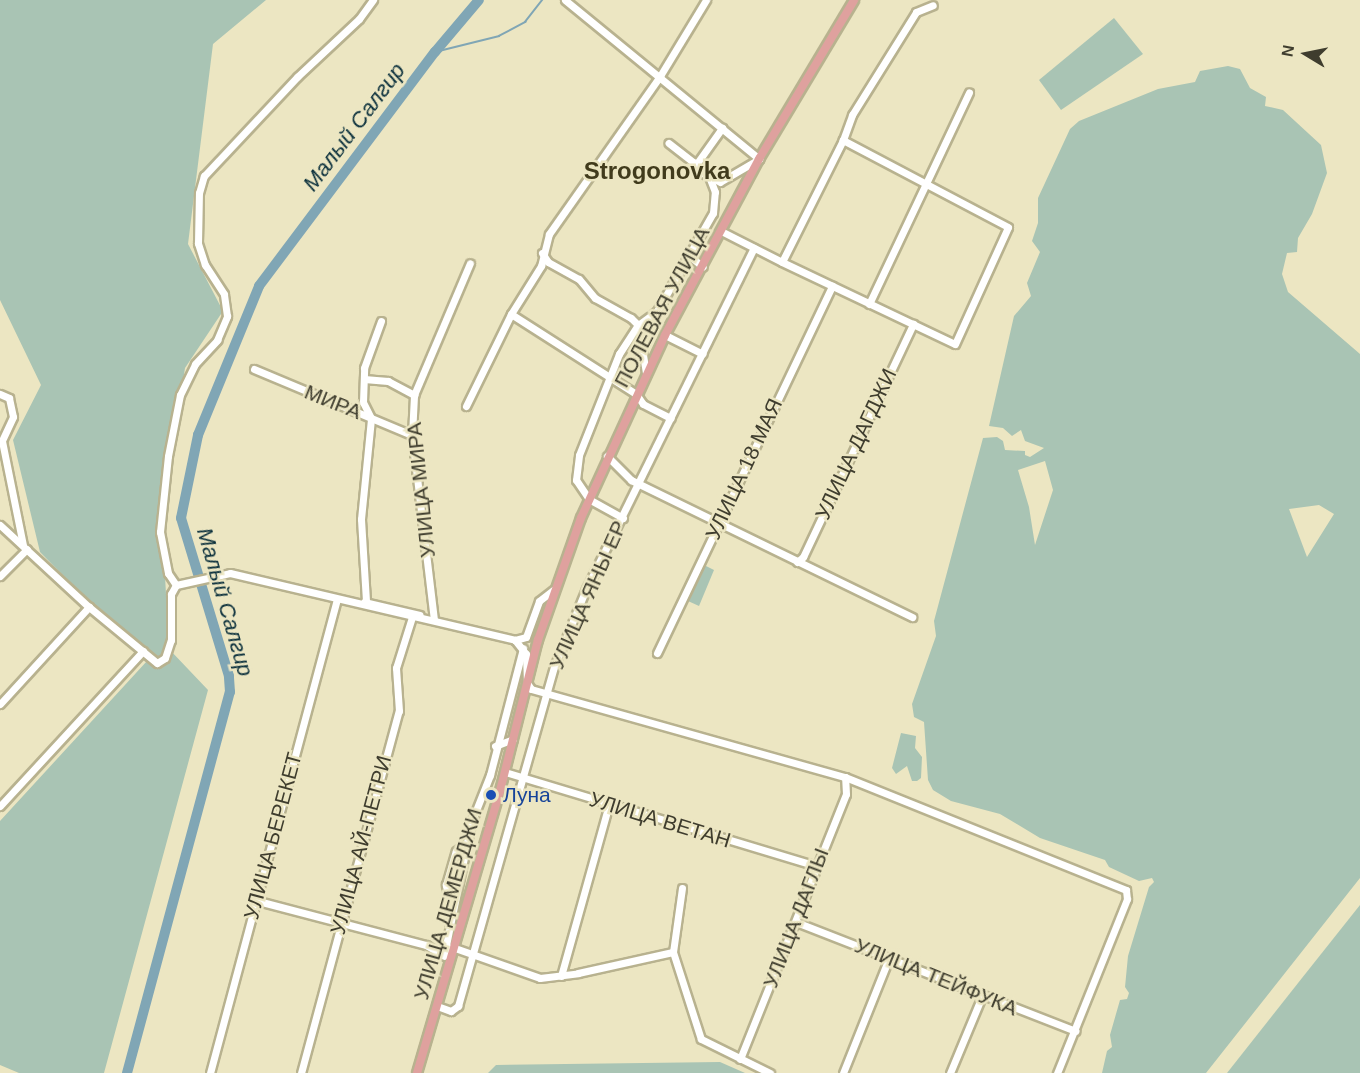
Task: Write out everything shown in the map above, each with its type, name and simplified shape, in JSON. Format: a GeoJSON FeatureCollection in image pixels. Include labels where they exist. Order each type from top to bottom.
{"type":"FeatureCollection","features":[{"type":"Feature","properties":{"kind":"main road","name":"ПОЛЕВАЯ УЛИЦА"},"geometry":{"type":"LineString","coordinates":[[538,640],[553,590],[607,456],[646,373],[723,232],[759,159],[852,3]]}},
{"type":"Feature","properties":{"kind":"main road","name":"УЛИЦА ДЕМЕРДЖИ"},"geometry":{"type":"LineString","coordinates":[[417,1073],[505,772],[538,640]]}},
{"type":"Feature","properties":{"kind":"street"},"geometry":{"type":"LineString","coordinates":[[176,585],[168,573],[160,532],[164,488],[180,395],[195,364],[217,340],[227,316],[224,294],[205,265],[198,243],[199,193],[204,176],[228,147],[338,41],[373,0]]}},
{"type":"Feature","properties":{"kind":"street"},"geometry":{"type":"LineString","coordinates":[[565,0],[759,159],[729,179],[720,182],[710,179],[669,143]]}},
{"type":"Feature","properties":{"kind":"street"},"geometry":{"type":"LineString","coordinates":[[541,266],[542,251],[549,234],[660,76],[706,0]]}},
{"type":"Feature","properties":{"kind":"street"},"geometry":{"type":"LineString","coordinates":[[782,262],[843,140],[852,115],[916,12],[933,4]]}},
{"type":"Feature","properties":{"kind":"street"},"geometry":{"type":"LineString","coordinates":[[869,304],[969,92]]}},
{"type":"Feature","properties":{"kind":"street"},"geometry":{"type":"LineString","coordinates":[[695,166],[722,128]]}},
{"type":"Feature","properties":{"kind":"street"},"geometry":{"type":"LineString","coordinates":[[723,232],[955,344],[1008,227],[843,140]]}},
{"type":"Feature","properties":{"kind":"street"},"geometry":{"type":"LineString","coordinates":[[623,518],[590,499],[576,480],[579,455],[619,354],[638,325],[657,311],[715,207],[710,179]]}},
{"type":"Feature","properties":{"kind":"street","name":"УЛИЦА ЯНЫ ЕР"},"geometry":{"type":"LineString","coordinates":[[437,1006],[451,1011],[458,1006],[471,955],[524,780],[546,693],[586,589],[623,518],[754,248]]}},
{"type":"Feature","properties":{"kind":"street"},"geometry":{"type":"LineString","coordinates":[[542,251],[548,261],[561,266],[596,298],[638,325],[646,373]]}},
{"type":"Feature","properties":{"kind":"street"},"geometry":{"type":"LineString","coordinates":[[689,255],[703,267]]}},
{"type":"Feature","properties":{"kind":"street"},"geometry":{"type":"LineString","coordinates":[[466,406],[511,314],[541,266],[548,261]]}},
{"type":"Feature","properties":{"kind":"street","name":"УЛИЦА МИРА"},"geometry":{"type":"LineString","coordinates":[[434,620],[412,435],[414,395],[470,262]]}},
{"type":"Feature","properties":{"kind":"street","name":"УЛИЦА 18 МАЯ"},"geometry":{"type":"LineString","coordinates":[[657,653],[832,286]]}},
{"type":"Feature","properties":{"kind":"street"},"geometry":{"type":"LineString","coordinates":[[511,314],[636,394],[643,404],[671,418]]}},
{"type":"Feature","properties":{"kind":"street"},"geometry":{"type":"LineString","coordinates":[[366,601],[361,519],[371,418],[363,402],[364,379],[381,321]]}},
{"type":"Feature","properties":{"kind":"street","name":"УЛИЦА ДАГДЖИ"},"geometry":{"type":"LineString","coordinates":[[797,562],[803,557],[913,324]]}},
{"type":"Feature","properties":{"kind":"street"},"geometry":{"type":"LineString","coordinates":[[665,335],[703,354]]}},
{"type":"Feature","properties":{"kind":"street","name":"МИРА"},"geometry":{"type":"LineString","coordinates":[[254,369],[412,435]]}},
{"type":"Feature","properties":{"kind":"street"},"geometry":{"type":"LineString","coordinates":[[364,379],[388,381],[414,395]]}},
{"type":"Feature","properties":{"kind":"street"},"geometry":{"type":"LineString","coordinates":[[0,394],[9,398],[13,417],[1,440],[25,547]]}},
{"type":"Feature","properties":{"kind":"street"},"geometry":{"type":"LineString","coordinates":[[607,456],[623,475],[717,524],[912,617]]}},
{"type":"Feature","properties":{"kind":"street"},"geometry":{"type":"LineString","coordinates":[[0,525],[89,607],[157,663],[165,658],[171,640],[171,594],[176,585]]}},
{"type":"Feature","properties":{"kind":"street"},"geometry":{"type":"LineString","coordinates":[[0,576],[25,547]]}},
{"type":"Feature","properties":{"kind":"street"},"geometry":{"type":"LineString","coordinates":[[176,585],[230,573],[354,604],[434,620]]}},
{"type":"Feature","properties":{"kind":"street"},"geometry":{"type":"LineString","coordinates":[[444,955],[467,842],[490,775],[495,746],[525,637],[538,601],[553,590]]}},
{"type":"Feature","properties":{"kind":"street","name":"УЛИЦА БЕРЕКЕТ"},"geometry":{"type":"LineString","coordinates":[[210,1073],[258,901],[257,890],[292,779],[299,735],[308,714],[337,600]]}},
{"type":"Feature","properties":{"kind":"street"},"geometry":{"type":"LineString","coordinates":[[354,604],[366,601],[515,640],[525,637]]}},
{"type":"Feature","properties":{"kind":"street"},"geometry":{"type":"LineString","coordinates":[[0,704],[89,607]]}},
{"type":"Feature","properties":{"kind":"street","name":"УЛИЦА АЙ-ПЕТРИ"},"geometry":{"type":"LineString","coordinates":[[301,1073],[399,711],[396,668],[411,617]]}},
{"type":"Feature","properties":{"kind":"street"},"geometry":{"type":"LineString","coordinates":[[515,640],[523,648],[527,685],[546,693],[845,777],[1126,890],[1126,899],[1057,1073]]}},
{"type":"Feature","properties":{"kind":"street"},"geometry":{"type":"LineString","coordinates":[[0,806],[143,651]]}},
{"type":"Feature","properties":{"kind":"street"},"geometry":{"type":"LineString","coordinates":[[495,746],[513,739]]}},
{"type":"Feature","properties":{"kind":"street","name":"УЛИЦА ВЕТАН"},"geometry":{"type":"LineString","coordinates":[[505,772],[524,780],[816,866]]}},
{"type":"Feature","properties":{"kind":"street","name":"УЛИЦА ДАГЛЫ"},"geometry":{"type":"LineString","coordinates":[[740,1059],[846,794],[845,777]]}},
{"type":"Feature","properties":{"kind":"street"},"geometry":{"type":"LineString","coordinates":[[561,976],[609,804]]}},
{"type":"Feature","properties":{"kind":"street"},"geometry":{"type":"LineString","coordinates":[[452,912],[446,885],[456,851],[467,842]]}},
{"type":"Feature","properties":{"kind":"street"},"geometry":{"type":"LineString","coordinates":[[682,888],[673,952],[700,1039],[770,1073]]}},
{"type":"Feature","properties":{"kind":"street"},"geometry":{"type":"LineString","coordinates":[[258,901],[426,945],[444,955],[448,963]]}},
{"type":"Feature","properties":{"kind":"street","name":"УЛИЦА ТЕЙФУКА"},"geometry":{"type":"LineString","coordinates":[[796,922],[1075,1031]]}},
{"type":"Feature","properties":{"kind":"street"},"geometry":{"type":"LineString","coordinates":[[452,947],[540,978],[561,976],[673,952]]}},
{"type":"Feature","properties":{"kind":"street"},"geometry":{"type":"LineString","coordinates":[[843,1073],[889,958]]}},
{"type":"Feature","properties":{"kind":"street"},"geometry":{"type":"LineString","coordinates":[[950,1073],[982,996]]}},
{"type":"Feature","properties":{"kind":"green space"},"geometry":{"type":"Polygon","coordinates":[[[0,0],[266,0],[213,44],[188,244],[223,311],[185,368],[162,521],[169,649],[208,690],[104,1073],[19,1073],[0,1065],[0,821],[147,661],[40,552],[13,440],[41,385],[0,300],[0,0]]]}},
{"type":"Feature","properties":{"kind":"green space"},"geometry":{"type":"Polygon","coordinates":[[[1114,18],[1143,54],[1061,110],[1039,80],[1114,18]]]}},
{"type":"Feature","properties":{"kind":"green space"},"geometry":{"type":"Polygon","coordinates":[[[1228,66],[1240,69],[1250,88],[1266,97],[1265,106],[1283,110],[1321,145],[1327,173],[1312,214],[1298,238],[1297,252],[1287,253],[1282,274],[1288,292],[1360,354],[1360,878],[1206,1073],[1102,1073],[1107,1051],[1112,1047],[1110,1035],[1120,1000],[1127,999],[1129,993],[1125,987],[1128,956],[1149,887],[1154,882],[1152,878],[1139,881],[1109,867],[1105,860],[1040,838],[1000,814],[951,801],[933,790],[928,780],[924,722],[914,717],[912,704],[936,636],[934,621],[983,438],[997,437],[1003,441],[1005,450],[1025,451],[1025,455],[1030,457],[1044,448],[1025,441],[1021,430],[1012,436],[1003,428],[989,426],[1014,316],[1031,296],[1027,283],[1040,252],[1032,241],[1038,223],[1038,198],[1070,129],[1079,121],[1158,89],[1195,82],[1200,71],[1228,66]],[[1045,461],[1018,470],[1029,507],[1035,545],[1053,490],[1045,461]],[[1319,505],[1289,509],[1307,557],[1334,514],[1319,505]]]}},
{"type":"Feature","properties":{"kind":"green space"},"geometry":{"type":"Polygon","coordinates":[[[704,565],[714,570],[699,606],[688,601],[704,565]]]}},
{"type":"Feature","properties":{"kind":"green space"},"geometry":{"type":"Polygon","coordinates":[[[901,733],[916,736],[915,748],[922,757],[921,778],[917,781],[912,781],[907,766],[896,774],[892,768],[901,733]]]}},
{"type":"Feature","properties":{"kind":"green space"},"geometry":{"type":"Polygon","coordinates":[[[1360,905],[1360,1073],[1227,1073],[1302,978],[1360,905]]]}},
{"type":"Feature","properties":{"kind":"green space"},"geometry":{"type":"Polygon","coordinates":[[[720,1062],[745,1073],[488,1073],[496,1065],[720,1062]]]}},
{"type":"Feature","properties":{"kind":"waterway","name":"Малый Салгир"},"geometry":{"type":"LineString","coordinates":[[127,1073],[230,692],[229,676],[181,518],[198,435],[259,286],[435,52],[479,0]]}},
{"type":"Feature","properties":{"kind":"waterway"},"geometry":{"type":"LineString","coordinates":[[435,52],[499,36],[525,22],[542,0]]}},
{"type":"Feature","properties":{"kind":"place","name":"Луна"},"geometry":{"type":"Point","coordinates":[491,795]}},
{"type":"Feature","properties":{"kind":"district","name":"Strogonovka"},"geometry":{"type":"Point","coordinates":[657,171]}}]}
